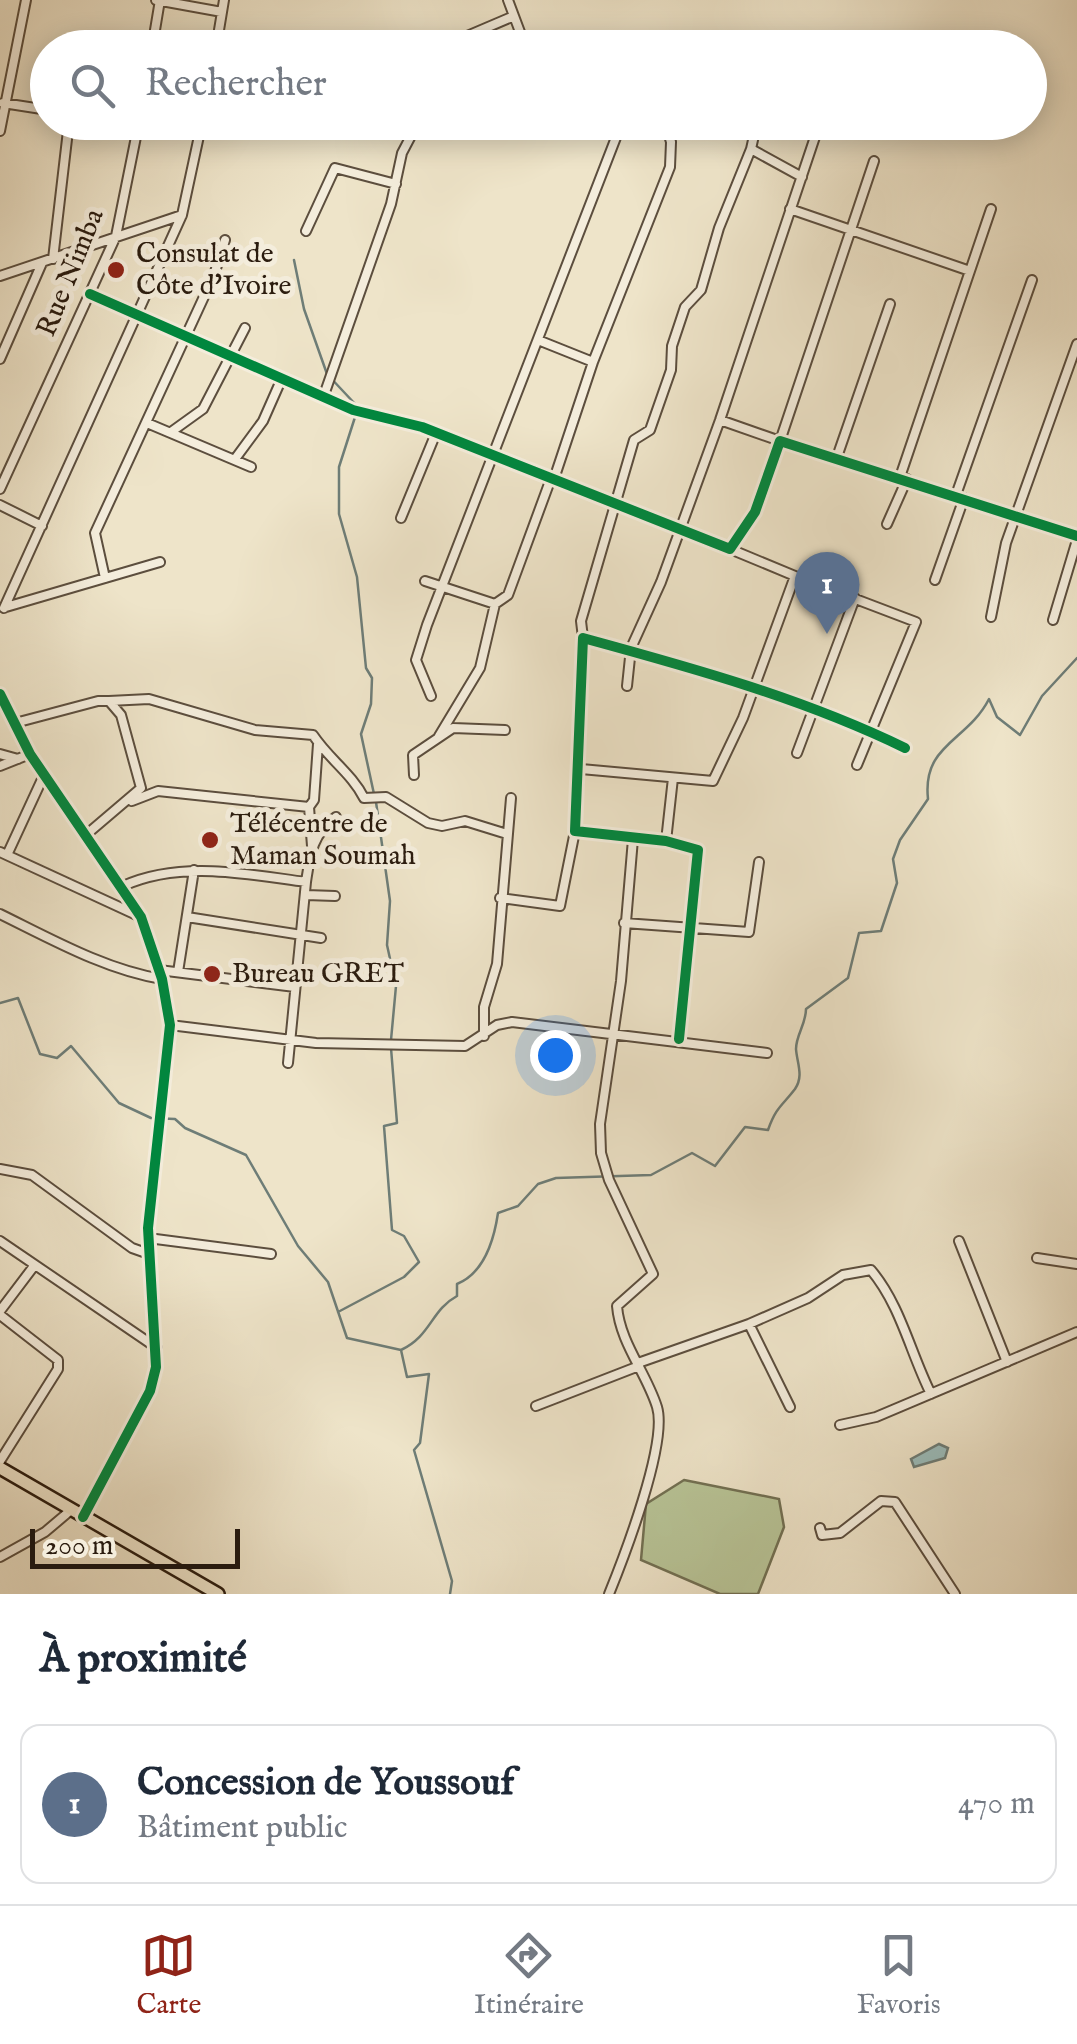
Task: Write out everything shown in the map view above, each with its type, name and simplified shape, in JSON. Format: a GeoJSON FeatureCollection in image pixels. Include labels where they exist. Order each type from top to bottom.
{"type":"FeatureCollection","features":[{"type":"Feature","properties":{"kind":"highway"},"geometry":{"type":"LineString","coordinates":[[0,1464],[71,1510],[218,1594]]}},
{"type":"Feature","properties":{"kind":"street"},"geometry":{"type":"LineString","coordinates":[[0,131],[2,102],[26,0]]}},
{"type":"Feature","properties":{"kind":"street"},"geometry":{"type":"LineString","coordinates":[[155,30],[159,0],[222,12]]}},
{"type":"Feature","properties":{"kind":"street"},"geometry":{"type":"LineString","coordinates":[[219,30],[224,0]]}},
{"type":"Feature","properties":{"kind":"street"},"geometry":{"type":"LineString","coordinates":[[508,0],[519,30]]}},
{"type":"Feature","properties":{"kind":"street"},"geometry":{"type":"LineString","coordinates":[[481,30],[514,16]]}},
{"type":"Feature","properties":{"kind":"street"},"geometry":{"type":"LineString","coordinates":[[2,102],[30,107]]}},
{"type":"Feature","properties":{"kind":"street"},"geometry":{"type":"LineString","coordinates":[[53,258],[67,140]]}},
{"type":"Feature","properties":{"kind":"street","name":"Rue Nimba"},"geometry":{"type":"LineString","coordinates":[[0,489],[116,236],[136,140]]}},
{"type":"Feature","properties":{"kind":"street"},"geometry":{"type":"LineString","coordinates":[[2,609],[182,216],[199,140]]}},
{"type":"Feature","properties":{"kind":"street"},"geometry":{"type":"LineString","coordinates":[[324,395],[409,140]]}},
{"type":"Feature","properties":{"kind":"street"},"geometry":{"type":"LineString","coordinates":[[431,696],[416,660],[615,140]]}},
{"type":"Feature","properties":{"kind":"street"},"geometry":{"type":"LineString","coordinates":[[438,736],[480,668],[495,604],[508,595],[670,167],[670,140]]}},
{"type":"Feature","properties":{"kind":"street"},"geometry":{"type":"LineString","coordinates":[[500,898],[560,906],[574,832],[580,770],[582,621],[634,440],[650,430],[671,370],[672,346],[685,307],[700,290],[753,140]]}},
{"type":"Feature","properties":{"kind":"street"},"geometry":{"type":"LineString","coordinates":[[627,686],[631,648],[661,582],[720,420],[814,140]]}},
{"type":"Feature","properties":{"kind":"street"},"geometry":{"type":"LineString","coordinates":[[751,150],[802,177]]}},
{"type":"Feature","properties":{"kind":"street"},"geometry":{"type":"LineString","coordinates":[[730,549],[755,512],[874,162]]}},
{"type":"Feature","properties":{"kind":"street"},"geometry":{"type":"LineString","coordinates":[[306,231],[335,168],[396,184]]}},
{"type":"Feature","properties":{"kind":"street"},"geometry":{"type":"LineString","coordinates":[[790,209],[970,272]]}},
{"type":"Feature","properties":{"kind":"street"},"geometry":{"type":"LineString","coordinates":[[887,524],[991,209]]}},
{"type":"Feature","properties":{"kind":"street"},"geometry":{"type":"LineString","coordinates":[[0,276],[182,216]]}},
{"type":"Feature","properties":{"kind":"street"},"geometry":{"type":"LineString","coordinates":[[105,578],[96,533],[186,337],[225,240]]}},
{"type":"Feature","properties":{"kind":"street"},"geometry":{"type":"LineString","coordinates":[[0,359],[42,262]]}},
{"type":"Feature","properties":{"kind":"street"},"geometry":{"type":"LineString","coordinates":[[935,580],[1032,280]]}},
{"type":"Feature","properties":{"kind":"street"},"geometry":{"type":"LineString","coordinates":[[90,294],[356,411],[436,433],[916,622],[857,764]]}},
{"type":"Feature","properties":{"kind":"street"},"geometry":{"type":"LineString","coordinates":[[837,457],[890,304]]}},
{"type":"Feature","properties":{"kind":"street"},"geometry":{"type":"LineString","coordinates":[[171,432],[203,409],[244,328]]}},
{"type":"Feature","properties":{"kind":"street"},"geometry":{"type":"LineString","coordinates":[[538,340],[593,362]]}},
{"type":"Feature","properties":{"kind":"street"},"geometry":{"type":"LineString","coordinates":[[991,617],[994,590],[1016,514],[1077,344]]}},
{"type":"Feature","properties":{"kind":"street"},"geometry":{"type":"LineString","coordinates":[[235,459],[263,421],[282,378]]}},
{"type":"Feature","properties":{"kind":"street"},"geometry":{"type":"LineString","coordinates":[[720,420],[1016,514],[1077,538],[1054,620]]}},
{"type":"Feature","properties":{"kind":"street"},"geometry":{"type":"LineString","coordinates":[[147,424],[250,467]]}},
{"type":"Feature","properties":{"kind":"street"},"geometry":{"type":"LineString","coordinates":[[400,518],[436,433]]}},
{"type":"Feature","properties":{"kind":"street"},"geometry":{"type":"LineString","coordinates":[[0,506],[42,526]]}},
{"type":"Feature","properties":{"kind":"street"},"geometry":{"type":"LineString","coordinates":[[2,609],[160,562]]}},
{"type":"Feature","properties":{"kind":"street"},"geometry":{"type":"LineString","coordinates":[[580,770],[713,781],[796,576]]}},
{"type":"Feature","properties":{"kind":"street"},"geometry":{"type":"LineString","coordinates":[[425,581],[495,604]]}},
{"type":"Feature","properties":{"kind":"street"},"geometry":{"type":"LineString","coordinates":[[797,753],[855,598]]}},
{"type":"Feature","properties":{"kind":"street"},"geometry":{"type":"LineString","coordinates":[[584,638],[631,648],[754,686],[905,748]]}},
{"type":"Feature","properties":{"kind":"street"},"geometry":{"type":"LineString","coordinates":[[0,694],[30,754],[124,886],[140,917],[160,974],[170,1024],[148,1238],[157,1348],[150,1391],[83,1517]]}},
{"type":"Feature","properties":{"kind":"street"},"geometry":{"type":"LineString","coordinates":[[15,723],[109,701],[149,699],[254,730],[313,735],[326,756],[358,783],[364,798],[386,797],[428,823],[442,826],[465,822],[507,834]]}},
{"type":"Feature","properties":{"kind":"street"},"geometry":{"type":"LineString","coordinates":[[87,834],[141,788],[142,776],[121,714],[109,701]]}},
{"type":"Feature","properties":{"kind":"street"},"geometry":{"type":"LineString","coordinates":[[414,774],[413,755],[453,728],[504,730]]}},
{"type":"Feature","properties":{"kind":"street"},"geometry":{"type":"LineString","coordinates":[[288,1063],[312,846],[309,807],[314,800],[318,744]]}},
{"type":"Feature","properties":{"kind":"street"},"geometry":{"type":"LineString","coordinates":[[0,754],[18,759]]}},
{"type":"Feature","properties":{"kind":"street"},"geometry":{"type":"LineString","coordinates":[[0,766],[30,754]]}},
{"type":"Feature","properties":{"kind":"street"},"geometry":{"type":"LineString","coordinates":[[44,775],[3,853],[140,917]]}},
{"type":"Feature","properties":{"kind":"street"},"geometry":{"type":"LineString","coordinates":[[666,842],[673,778]]}},
{"type":"Feature","properties":{"kind":"street"},"geometry":{"type":"LineString","coordinates":[[126,804],[158,791],[309,807]]}},
{"type":"Feature","properties":{"kind":"street"},"geometry":{"type":"LineString","coordinates":[[484,1036],[484,1007],[496,964],[511,798]]}},
{"type":"Feature","properties":{"kind":"street"},"geometry":{"type":"LineString","coordinates":[[312,846],[323,826],[336,817]]}},
{"type":"Feature","properties":{"kind":"street"},"geometry":{"type":"LineString","coordinates":[[574,832],[666,842],[698,850],[687,929],[679,1040]]}},
{"type":"Feature","properties":{"kind":"street"},"geometry":{"type":"LineString","coordinates":[[609,1594],[643,1493],[658,1429],[658,1410],[618,1327],[617,1306],[653,1274],[608,1180],[601,1152],[633,839]]}},
{"type":"Feature","properties":{"kind":"street"},"geometry":{"type":"LineString","coordinates":[[624,924],[749,932],[759,862]]}},
{"type":"Feature","properties":{"kind":"street"},"geometry":{"type":"LineString","coordinates":[[124,886],[147,875],[194,870],[306,882]]}},
{"type":"Feature","properties":{"kind":"street"},"geometry":{"type":"LineString","coordinates":[[178,972],[194,870]]}},
{"type":"Feature","properties":{"kind":"street"},"geometry":{"type":"LineString","coordinates":[[306,895],[334,896]]}},
{"type":"Feature","properties":{"kind":"street"},"geometry":{"type":"LineString","coordinates":[[0,914],[142,976],[178,972],[295,987]]}},
{"type":"Feature","properties":{"kind":"street"},"geometry":{"type":"LineString","coordinates":[[187,917],[321,938]]}},
{"type":"Feature","properties":{"kind":"street"},"geometry":{"type":"LineString","coordinates":[[170,1024],[291,1040],[464,1046],[497,1026],[512,1022],[767,1053]]}},
{"type":"Feature","properties":{"kind":"street"},"geometry":{"type":"LineString","coordinates":[[0,1168],[32,1175],[132,1248],[149,1254]]}},
{"type":"Feature","properties":{"kind":"street"},"geometry":{"type":"LineString","coordinates":[[148,1238],[271,1254]]}},
{"type":"Feature","properties":{"kind":"street"},"geometry":{"type":"LineString","coordinates":[[0,1241],[157,1348]]}},
{"type":"Feature","properties":{"kind":"street"},"geometry":{"type":"LineString","coordinates":[[959,1242],[1007,1362]]}},
{"type":"Feature","properties":{"kind":"street"},"geometry":{"type":"LineString","coordinates":[[1038,1258],[1077,1264]]}},
{"type":"Feature","properties":{"kind":"street"},"geometry":{"type":"LineString","coordinates":[[0,1464],[58,1368],[58,1360],[0,1313],[34,1266]]}},
{"type":"Feature","properties":{"kind":"street"},"geometry":{"type":"LineString","coordinates":[[536,1406],[748,1324],[808,1298],[843,1275],[871,1270],[905,1325],[910,1351],[931,1394]]}},
{"type":"Feature","properties":{"kind":"street"},"geometry":{"type":"LineString","coordinates":[[748,1324],[790,1407]]}},
{"type":"Feature","properties":{"kind":"street"},"geometry":{"type":"LineString","coordinates":[[840,1425],[876,1417],[1077,1332]]}},
{"type":"Feature","properties":{"kind":"street"},"geometry":{"type":"LineString","coordinates":[[820,1528],[822,1535],[834,1536],[881,1501],[895,1502],[955,1594]]}},
{"type":"Feature","properties":{"kind":"street"},"geometry":{"type":"LineString","coordinates":[[0,1557],[45,1532],[71,1510]]}},
{"type":"Feature","properties":{"kind":"green space"},"geometry":{"type":"Polygon","coordinates":[[[684,1480],[779,1499],[784,1527],[758,1594],[720,1594],[641,1560],[646,1504],[684,1480]]]}},
{"type":"Feature","properties":{"kind":"water"},"geometry":{"type":"Polygon","coordinates":[[[939,1444],[948,1448],[945,1458],[914,1467],[911,1459],[939,1444]]]}},
{"type":"Feature","properties":{"kind":"waterway"},"geometry":{"type":"LineString","coordinates":[[294,260],[304,309],[327,374],[357,406]]}},
{"type":"Feature","properties":{"kind":"waterway"},"geometry":{"type":"LineString","coordinates":[[356,414],[339,467],[339,514],[357,577],[366,668],[372,678],[371,704],[361,734],[374,794]]}},
{"type":"Feature","properties":{"kind":"waterway"},"geometry":{"type":"LineString","coordinates":[[401,1350],[419,1338],[442,1308],[457,1296],[457,1284],[481,1264],[498,1213],[518,1206],[538,1184],[556,1178],[651,1175],[692,1153],[715,1166],[745,1127],[768,1130],[798,1084],[796,1044],[806,1009],[848,978],[859,933],[881,931],[897,883],[893,859],[900,840],[928,799],[928,781],[939,755],[989,699],[997,717],[1020,735],[1042,696],[1077,658]]}},
{"type":"Feature","properties":{"kind":"waterway"},"geometry":{"type":"LineString","coordinates":[[376,802],[390,901],[387,945],[396,986],[391,1040]]}},
{"type":"Feature","properties":{"kind":"waterway"},"geometry":{"type":"LineString","coordinates":[[0,1003],[18,998],[40,1054],[57,1058],[71,1046],[119,1103],[151,1118],[175,1119],[185,1128],[246,1155],[298,1246],[328,1282],[347,1338],[401,1350],[407,1377],[429,1374],[420,1443],[414,1450],[452,1581],[450,1594]]}},
{"type":"Feature","properties":{"kind":"waterway"},"geometry":{"type":"LineString","coordinates":[[338,1312],[404,1277],[419,1262],[404,1236],[392,1230],[384,1126],[397,1123],[391,1048]]}},
{"type":"Feature","properties":{"kind":"cycle path"},"geometry":{"type":"LineString","coordinates":[[90,294],[353,410],[422,427],[730,549],[755,512],[780,441],[1077,536]]}},
{"type":"Feature","properties":{"kind":"cycle path"},"geometry":{"type":"LineString","coordinates":[[679,1039],[698,850],[666,841],[575,831],[583,638],[787,699],[905,748]]}},
{"type":"Feature","properties":{"kind":"cycle path"},"geometry":{"type":"LineString","coordinates":[[0,694],[30,754],[141,917],[162,979],[170,1025],[148,1228],[156,1367],[150,1391],[83,1517]]}},
{"type":"Feature","properties":{"kind":"place","name":"Consulat de Côte d'Ivoire"},"geometry":{"type":"Point","coordinates":[116,270]}},
{"type":"Feature","properties":{"kind":"place","name":"Concession de Youssouf"},"geometry":{"type":"Point","coordinates":[827,634]}},
{"type":"Feature","properties":{"kind":"place","name":"Télécentre de Maman Soumah"},"geometry":{"type":"Point","coordinates":[210,840]}},
{"type":"Feature","properties":{"kind":"place","name":"Bureau GRET"},"geometry":{"type":"Point","coordinates":[212,974]}}]}
